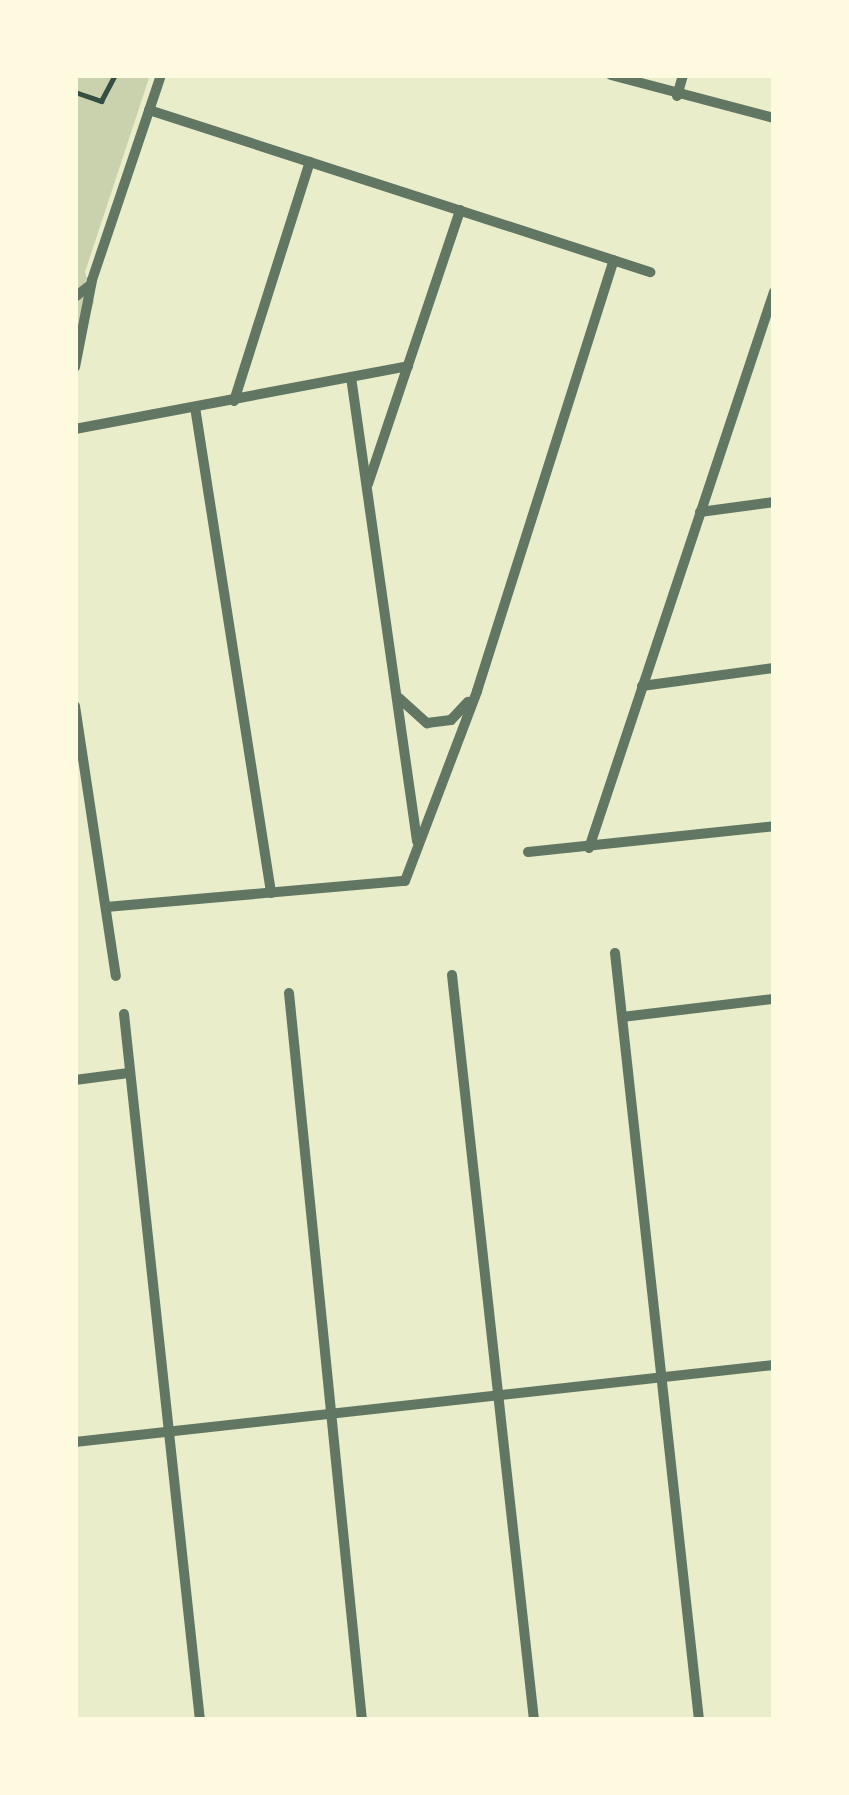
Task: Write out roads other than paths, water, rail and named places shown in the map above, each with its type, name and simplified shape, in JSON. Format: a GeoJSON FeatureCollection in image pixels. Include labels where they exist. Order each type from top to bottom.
{"type":"FeatureCollection","features":[{"type":"Feature","properties":{"kind":"street"},"geometry":{"type":"LineString","coordinates":[[75,367],[92,280],[160,75]]}},
{"type":"Feature","properties":{"kind":"street"},"geometry":{"type":"LineString","coordinates":[[611,75],[677,96],[774,118]]}},
{"type":"Feature","properties":{"kind":"street"},"geometry":{"type":"LineString","coordinates":[[677,96],[683,75]]}},
{"type":"Feature","properties":{"kind":"street"},"geometry":{"type":"LineString","coordinates":[[149,110],[650,272]]}},
{"type":"Feature","properties":{"kind":"street"},"geometry":{"type":"LineString","coordinates":[[234,401],[310,162]]}},
{"type":"Feature","properties":{"kind":"street"},"geometry":{"type":"LineString","coordinates":[[367,488],[460,210]]}},
{"type":"Feature","properties":{"kind":"street"},"geometry":{"type":"LineString","coordinates":[[106,907],[404,881],[477,691],[614,260]]}},
{"type":"Feature","properties":{"kind":"street"},"geometry":{"type":"LineString","coordinates":[[75,297],[92,280]]}},
{"type":"Feature","properties":{"kind":"street"},"geometry":{"type":"LineString","coordinates":[[589,848],[774,292]]}},
{"type":"Feature","properties":{"kind":"street"},"geometry":{"type":"LineString","coordinates":[[75,429],[408,366]]}},
{"type":"Feature","properties":{"kind":"street"},"geometry":{"type":"LineString","coordinates":[[351,377],[417,841]]}},
{"type":"Feature","properties":{"kind":"street"},"geometry":{"type":"LineString","coordinates":[[194,408],[272,894]]}},
{"type":"Feature","properties":{"kind":"street"},"geometry":{"type":"LineString","coordinates":[[700,512],[774,502]]}},
{"type":"Feature","properties":{"kind":"street"},"geometry":{"type":"LineString","coordinates":[[642,686],[774,668]]}},
{"type":"Feature","properties":{"kind":"street"},"geometry":{"type":"LineString","coordinates":[[396,693],[417,720],[438,724],[477,691]]}},
{"type":"Feature","properties":{"kind":"street"},"geometry":{"type":"LineString","coordinates":[[75,706],[116,976]]}},
{"type":"Feature","properties":{"kind":"street"},"geometry":{"type":"LineString","coordinates":[[528,852],[774,826]]}},
{"type":"Feature","properties":{"kind":"street"},"geometry":{"type":"LineString","coordinates":[[614,952],[699,1720]]}},
{"type":"Feature","properties":{"kind":"street"},"geometry":{"type":"LineString","coordinates":[[452,974],[534,1720]]}},
{"type":"Feature","properties":{"kind":"street"},"geometry":{"type":"LineString","coordinates":[[289,993],[362,1720]]}},
{"type":"Feature","properties":{"kind":"street"},"geometry":{"type":"LineString","coordinates":[[622,1017],[774,999]]}},
{"type":"Feature","properties":{"kind":"street"},"geometry":{"type":"LineString","coordinates":[[124,1014],[200,1720]]}},
{"type":"Feature","properties":{"kind":"street"},"geometry":{"type":"LineString","coordinates":[[75,1080],[129,1073]]}},
{"type":"Feature","properties":{"kind":"street"},"geometry":{"type":"LineString","coordinates":[[75,1442],[774,1365]]}}]}
